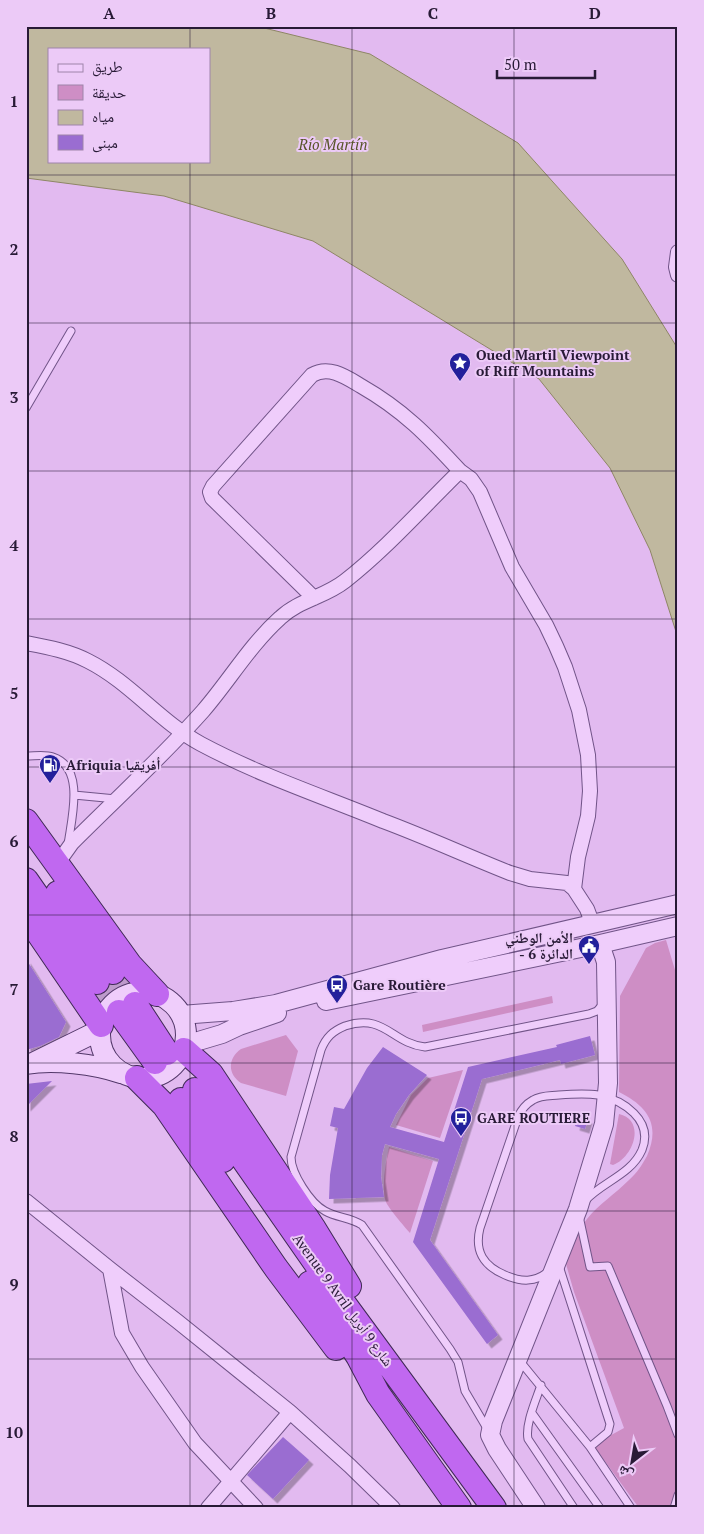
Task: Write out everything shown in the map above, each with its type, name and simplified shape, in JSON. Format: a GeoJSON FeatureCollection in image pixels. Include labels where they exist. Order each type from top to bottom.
{"type":"FeatureCollection","features":[{"type":"Feature","properties":{"kind":"highway"},"geometry":{"type":"LineString","coordinates":[[26,821],[62,856],[130,965],[157,994]]}},
{"type":"Feature","properties":{"kind":"highway"},"geometry":{"type":"LineString","coordinates":[[26,848],[105,977],[26,880]]}},
{"type":"Feature","properties":{"kind":"highway"},"geometry":{"type":"LineString","coordinates":[[26,915],[114,1018],[211,1074],[314,1229],[348,1284],[390,1366]]}},
{"type":"Feature","properties":{"kind":"highway"},"geometry":{"type":"LineString","coordinates":[[131,1076],[164,1105],[276,1268],[337,1350],[378,1394]]}},
{"type":"Feature","properties":{"kind":"highway","name":"Avenue 9 Avril شارع 9 أبريل"},"geometry":{"type":"LineString","coordinates":[[459,1508],[378,1394],[358,1356],[188,1095],[334,1289],[494,1508]]}},
{"type":"Feature","properties":{"kind":"main road"},"geometry":{"type":"LineString","coordinates":[[30,1063],[81,1065],[131,1076],[148,1078],[164,1073],[177,1062],[173,1053],[187,1035],[181,1015],[171,1002],[157,994],[142,992],[124,996],[110,1007],[114,1018],[100,1044],[106,1058],[131,1076]]}},
{"type":"Feature","properties":{"kind":"main road"},"geometry":{"type":"LineString","coordinates":[[30,1063],[114,1018]]}},
{"type":"Feature","properties":{"kind":"street"},"geometry":{"type":"LineString","coordinates":[[678,252],[676,267],[678,274]]}},
{"type":"Feature","properties":{"kind":"street"},"geometry":{"type":"LineString","coordinates":[[314,598],[212,498],[210,492],[213,486],[312,375],[323,371],[335,372],[349,378],[384,399],[408,417],[470,479],[480,492],[512,567],[546,625],[570,681],[579,710],[588,755],[590,791],[588,816],[578,857],[574,889]]}},
{"type":"Feature","properties":{"kind":"street"},"geometry":{"type":"LineString","coordinates":[[62,856],[183,733],[220,691],[254,646],[278,619],[288,610],[337,587],[346,580],[394,537],[460,471]]}},
{"type":"Feature","properties":{"kind":"street"},"geometry":{"type":"LineString","coordinates":[[26,643],[71,653],[87,660],[112,676],[183,733],[210,748],[291,785],[500,869],[530,879],[567,883],[574,889],[588,909],[593,925]]}},
{"type":"Feature","properties":{"kind":"street"},"geometry":{"type":"LineString","coordinates":[[181,1015],[233,1011],[276,1004],[442,959],[678,904]]}},
{"type":"Feature","properties":{"kind":"street"},"geometry":{"type":"LineString","coordinates":[[173,1053],[271,1014],[670,928]]}},
{"type":"Feature","properties":{"kind":"street"},"geometry":{"type":"LineString","coordinates":[[536,1508],[497,1449],[490,1435],[493,1420],[578,1209],[604,1124],[607,1097],[606,962],[600,944]]}},
{"type":"Feature","properties":{"kind":"street"},"geometry":{"type":"LineString","coordinates":[[26,1201],[290,1412],[393,1508]]}},
{"type":"Feature","properties":{"kind":"street"},"geometry":{"type":"LineString","coordinates":[[110,1269],[122,1333],[142,1367],[194,1443],[256,1508]]}},
{"type":"Feature","properties":{"kind":"street"},"geometry":{"type":"LineString","coordinates":[[208,1508],[290,1412]]}},
{"type":"Feature","properties":{"kind":"lane"},"geometry":{"type":"LineString","coordinates":[[26,408],[71,331]]}},
{"type":"Feature","properties":{"kind":"lane"},"geometry":{"type":"LineString","coordinates":[[26,756],[44,755],[53,757],[63,763],[72,776],[74,795],[62,856]]}},
{"type":"Feature","properties":{"kind":"lane"},"geometry":{"type":"LineString","coordinates":[[74,795],[116,799]]}},
{"type":"Feature","properties":{"kind":"lane"},"geometry":{"type":"LineString","coordinates":[[490,1435],[465,1391],[458,1362],[362,1225],[354,1220],[327,1212],[319,1207],[294,1173],[291,1156],[321,1050],[325,1040],[338,1029],[356,1023],[370,1022],[416,1046],[434,1046],[589,1014],[597,1011],[602,1006],[606,996]]}},
{"type":"Feature","properties":{"kind":"lane"},"geometry":{"type":"LineString","coordinates":[[557,1261],[551,1270],[541,1277],[530,1281],[518,1280],[495,1270],[486,1262],[478,1246],[480,1228],[518,1117],[524,1108],[536,1098],[547,1096],[580,1094],[607,1097],[632,1110],[639,1118],[643,1128],[644,1139],[642,1149],[627,1170],[595,1192],[578,1209],[590,1267],[608,1266],[678,1435]]}},
{"type":"Feature","properties":{"kind":"lane"},"geometry":{"type":"LineString","coordinates":[[557,1261],[610,1424],[608,1432],[590,1447]]}},
{"type":"Feature","properties":{"kind":"lane"},"geometry":{"type":"LineString","coordinates":[[518,1358],[542,1385],[590,1447],[631,1508]]}},
{"type":"Feature","properties":{"kind":"lane"},"geometry":{"type":"LineString","coordinates":[[542,1385],[532,1412],[527,1434],[529,1442],[574,1508]]}},
{"type":"Feature","properties":{"kind":"lane"},"geometry":{"type":"LineString","coordinates":[[532,1412],[600,1508]]}},
{"type":"Feature","properties":{"kind":"lane"},"geometry":{"type":"LineString","coordinates":[[674,1508],[678,1495]]}},
{"type":"Feature","properties":{"kind":"green space"},"geometry":{"type":"Polygon","coordinates":[[[666,940],[678,980],[678,1508],[639,1508],[593,1445],[624,1428],[574,1292],[566,1264],[587,1219],[634,1175],[647,1156],[651,1145],[652,1125],[649,1117],[637,1103],[619,1092],[620,996],[646,948],[666,940]]]}},
{"type":"Feature","properties":{"kind":"green space"},"geometry":{"type":"Polygon","coordinates":[[[552,996],[553,1003],[423,1032],[422,1025],[552,996]]]}},
{"type":"Feature","properties":{"kind":"green space"},"geometry":{"type":"Polygon","coordinates":[[[286,1035],[298,1051],[286,1096],[241,1083],[236,1079],[231,1071],[231,1066],[234,1057],[241,1049],[286,1035]]]}},
{"type":"Feature","properties":{"kind":"green space"},"geometry":{"type":"Polygon","coordinates":[[[463,1070],[440,1138],[396,1125],[411,1095],[428,1078],[463,1070]]]}},
{"type":"Feature","properties":{"kind":"green space"},"geometry":{"type":"Polygon","coordinates":[[[619,1114],[632,1123],[635,1131],[634,1139],[627,1154],[613,1165],[610,1164],[619,1114]]]}},
{"type":"Feature","properties":{"kind":"green space"},"geometry":{"type":"Polygon","coordinates":[[[389,1147],[433,1161],[410,1233],[386,1202],[384,1175],[389,1147]]]}},
{"type":"Feature","properties":{"kind":"water","name":"Río Martín"},"geometry":{"type":"Polygon","coordinates":[[[26,26],[256,26],[370,54],[518,143],[622,259],[678,349],[678,638],[650,550],[610,468],[539,379],[313,241],[164,196],[26,178],[26,26]]]}},
{"type":"Feature","properties":{"kind":"building"},"geometry":{"type":"Polygon","coordinates":[[[26,959],[66,1022],[59,1037],[26,1050],[26,959]]]}},
{"type":"Feature","properties":{"kind":"building"},"geometry":{"type":"Polygon","coordinates":[[[590,1036],[595,1055],[561,1064],[560,1060],[482,1079],[430,1240],[498,1335],[487,1344],[413,1242],[439,1159],[385,1144],[382,1155],[381,1177],[384,1197],[329,1199],[330,1175],[338,1128],[330,1126],[334,1107],[344,1109],[367,1068],[383,1047],[427,1075],[409,1095],[390,1127],[444,1142],[468,1067],[557,1047],[556,1045],[590,1036]]]}},
{"type":"Feature","properties":{"kind":"building"},"geometry":{"type":"Polygon","coordinates":[[[52,1081],[26,1107],[26,1084],[52,1081]]]}},
{"type":"Feature","properties":{"kind":"building"},"geometry":{"type":"Polygon","coordinates":[[[578,1116],[588,1119],[585,1129],[575,1126],[578,1116]]]}},
{"type":"Feature","properties":{"kind":"building"},"geometry":{"type":"Polygon","coordinates":[[[283,1437],[309,1460],[273,1499],[247,1475],[283,1437]]]}},
{"type":"Feature","properties":{"kind":"tunnel"},"geometry":{"type":"LineString","coordinates":[[113,972],[135,1004]]}},
{"type":"Feature","properties":{"kind":"tunnel"},"geometry":{"type":"LineString","coordinates":[[97,982],[119,1012]]}},
{"type":"Feature","properties":{"kind":"tunnel"},"geometry":{"type":"LineString","coordinates":[[155,1062],[181,1100]]}},
{"type":"Feature","properties":{"kind":"place","name":"Oued Martil Viewpoint of Riff Mountains"},"geometry":{"type":"Point","coordinates":[460,382]}},
{"type":"Feature","properties":{"kind":"place","name":"Afriquia أفريقيا"},"geometry":{"type":"Point","coordinates":[50,784]}},
{"type":"Feature","properties":{"kind":"place","name":"الأمن الوطني - الدائرة 6"},"geometry":{"type":"Point","coordinates":[589,965]}},
{"type":"Feature","properties":{"kind":"place","name":"Gare Routière"},"geometry":{"type":"Point","coordinates":[337,1004]}},
{"type":"Feature","properties":{"kind":"place","name":"GARE ROUTIERE"},"geometry":{"type":"Point","coordinates":[461,1137]}}]}
